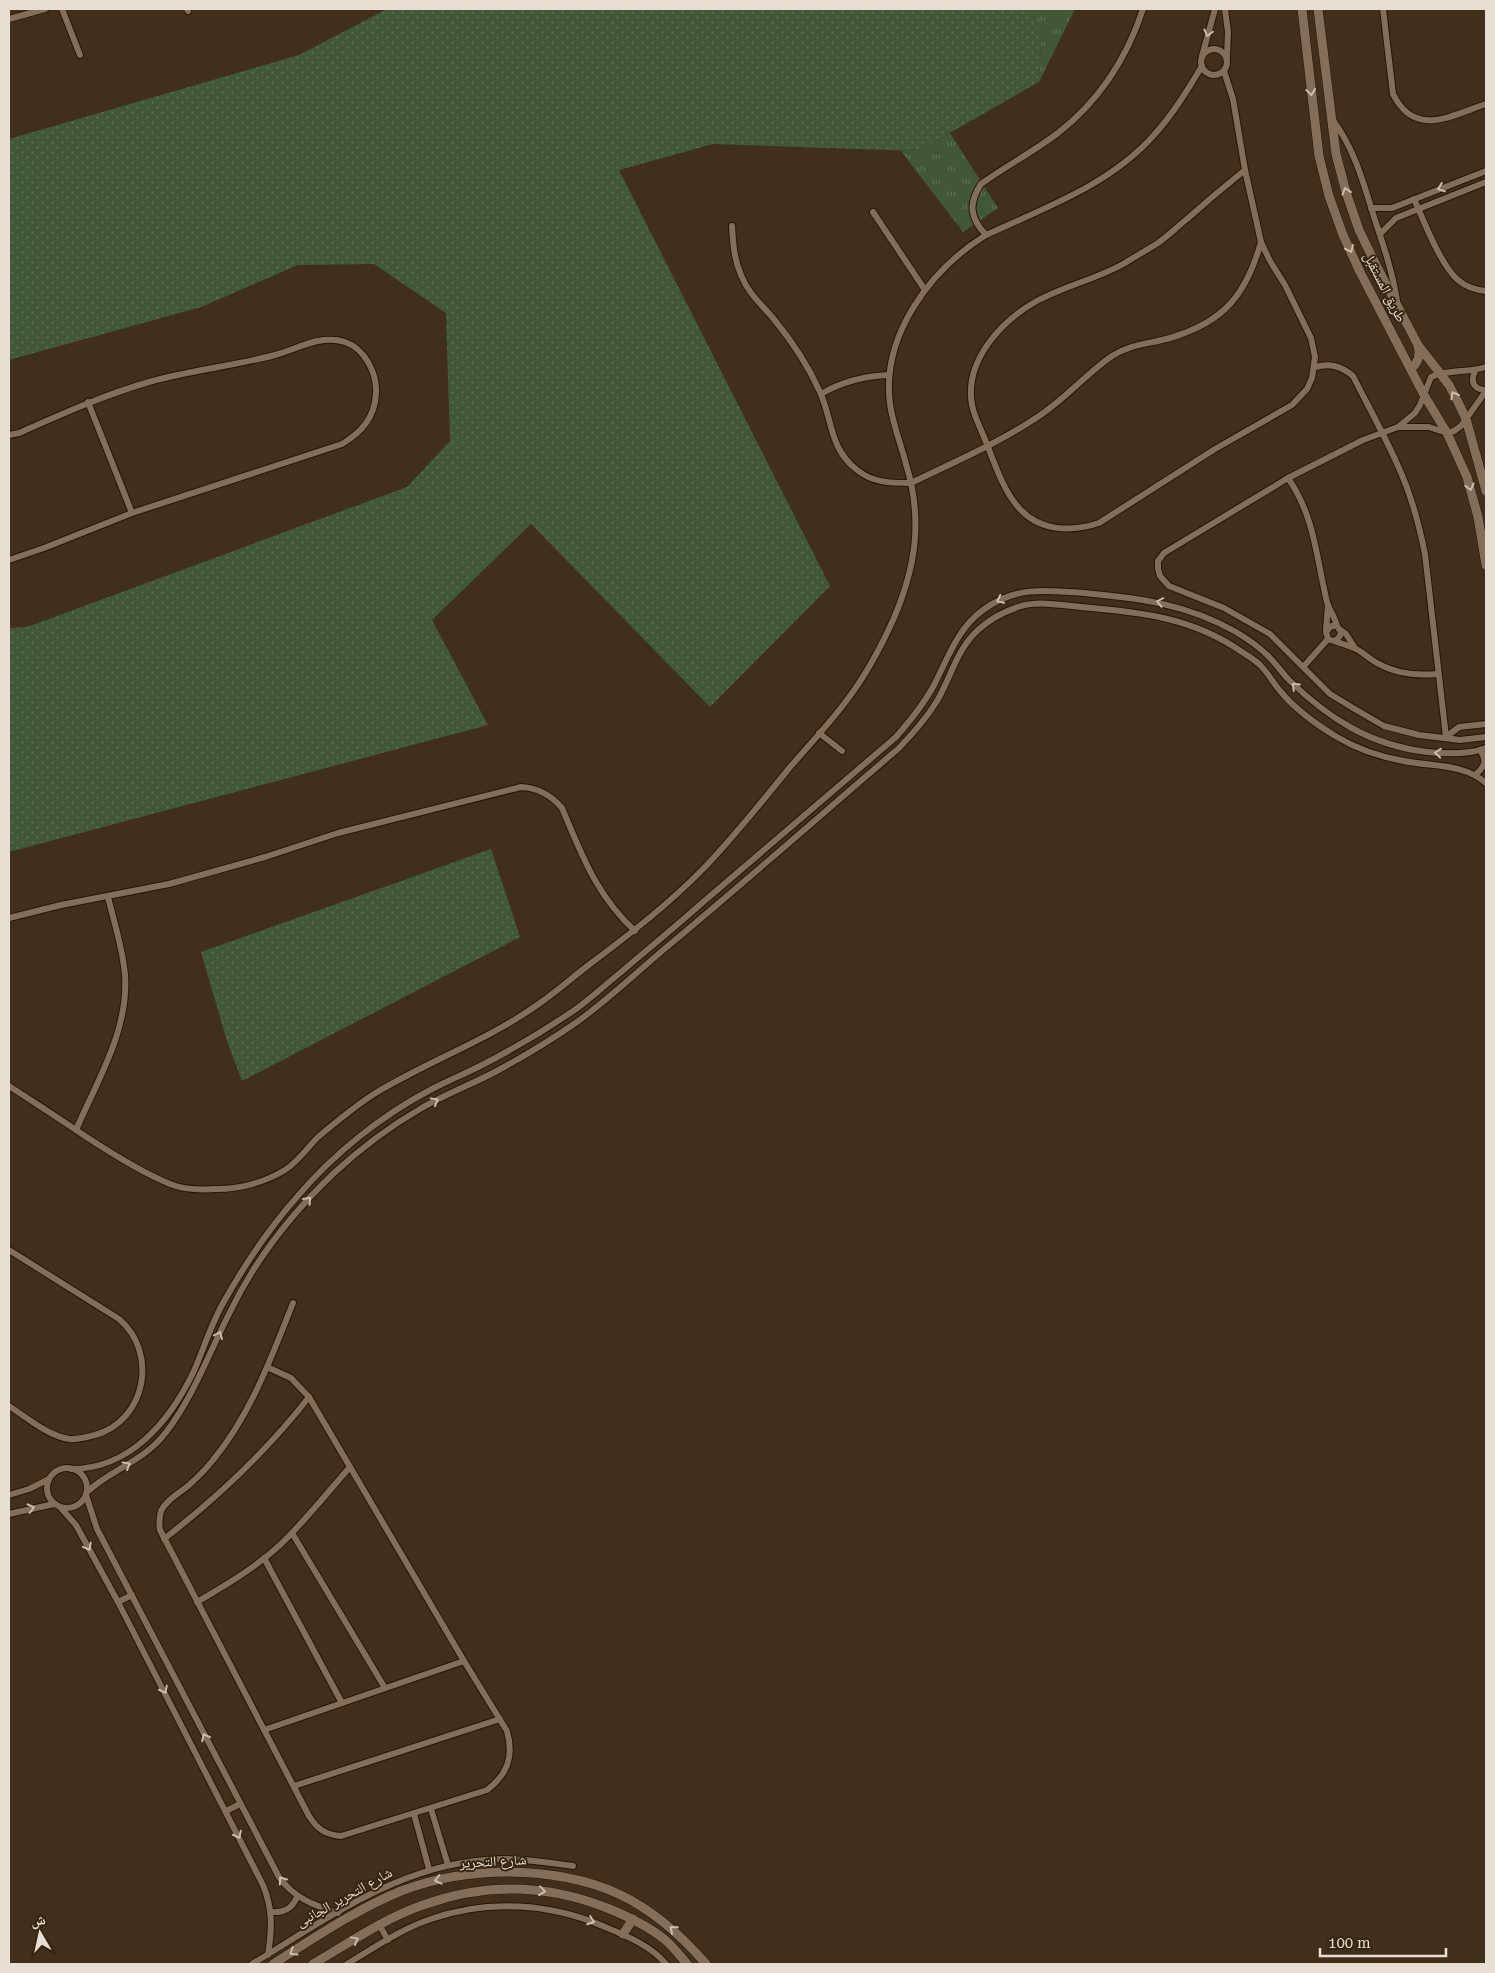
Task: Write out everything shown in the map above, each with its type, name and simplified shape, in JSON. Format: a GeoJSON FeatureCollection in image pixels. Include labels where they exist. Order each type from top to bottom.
{"type":"FeatureCollection","features":[{"type":"Feature","properties":{"kind":"main road","name":"طريق المستقبل"},"geometry":{"type":"LineString","coordinates":[[1302,9],[1319,156],[1329,196],[1343,235],[1360,272],[1412,368],[1424,395],[1447,433],[1467,477],[1478,517],[1486,565]]}},
{"type":"Feature","properties":{"kind":"main road","name":"طريق المستقبل"},"geometry":{"type":"LineString","coordinates":[[1318,9],[1336,154],[1359,230],[1418,345],[1440,373],[1458,402],[1466,419],[1486,491]]}},
{"type":"Feature","properties":{"kind":"main road"},"geometry":{"type":"LineString","coordinates":[[1304,36],[1314,39],[1321,35]]}},
{"type":"Feature","properties":{"kind":"main road"},"geometry":{"type":"LineString","coordinates":[[1307,58],[1313,54],[1323,55]]}},
{"type":"Feature","properties":{"kind":"main road"},"geometry":{"type":"LineString","coordinates":[[1412,368],[1418,360],[1418,345]]}},
{"type":"Feature","properties":{"kind":"main road"},"geometry":{"type":"LineString","coordinates":[[1459,459],[1468,459],[1480,467]]}},
{"type":"Feature","properties":{"kind":"main road"},"geometry":{"type":"LineString","coordinates":[[519,1888],[520,1872]]}},
{"type":"Feature","properties":{"kind":"main road","name":"شارع التحرير"},"geometry":{"type":"LineString","coordinates":[[273,1964],[323,1932],[378,1901],[403,1891],[449,1877],[472,1873],[520,1872],[562,1875],[602,1886],[622,1895],[658,1916],[674,1929],[706,1964]]}},
{"type":"Feature","properties":{"kind":"main road","name":"شارع التحرير"},"geometry":{"type":"LineString","coordinates":[[313,1964],[420,1906],[450,1896],[497,1889],[519,1888],[542,1890],[576,1897],[633,1920],[664,1939],[687,1964]]}},
{"type":"Feature","properties":{"kind":"main road"},"geometry":{"type":"LineString","coordinates":[[374,1892],[378,1901]]}},
{"type":"Feature","properties":{"kind":"main road"},"geometry":{"type":"LineString","coordinates":[[623,1934],[633,1920]]}},
{"type":"Feature","properties":{"kind":"street"},"geometry":{"type":"LineString","coordinates":[[9,19],[45,9]]}},
{"type":"Feature","properties":{"kind":"street"},"geometry":{"type":"LineString","coordinates":[[62,9],[80,55]]}},
{"type":"Feature","properties":{"kind":"street"},"geometry":{"type":"LineString","coordinates":[[986,235],[978,227],[973,211],[975,194],[981,184],[1057,133],[1082,112],[1122,60],[1136,31],[1143,9]]}},
{"type":"Feature","properties":{"kind":"street"},"geometry":{"type":"LineString","coordinates":[[9,1086],[128,1163],[174,1186],[197,1189],[221,1189],[244,1186],[267,1179],[288,1168],[318,1138],[370,1096],[429,1063],[486,1037],[539,1004],[635,931],[671,900],[705,867],[848,698],[872,662],[895,615],[914,556],[915,513],[911,483],[894,425],[889,400],[889,375],[897,344],[911,311],[925,290],[950,262],[967,247],[986,235],[1084,190],[1120,166],[1152,137],[1180,103],[1202,66],[1202,58],[1215,9]]}},
{"type":"Feature","properties":{"kind":"street"},"geometry":{"type":"LineString","coordinates":[[1224,9],[1228,32],[1227,59],[1224,71],[1232,99],[1261,242],[1311,338],[1315,367],[1307,388],[1292,405],[1215,449],[1100,522],[1083,528],[1066,530],[1050,527],[1034,520],[1020,510],[1007,490],[972,406],[971,389],[974,372],[981,357],[1004,325],[1020,312],[1036,301],[1081,284],[1122,264],[1159,242],[1245,170]]}},
{"type":"Feature","properties":{"kind":"street"},"geometry":{"type":"LineString","coordinates":[[1383,9],[1392,94],[1398,106],[1416,119],[1434,121],[1486,104]]}},
{"type":"Feature","properties":{"kind":"street"},"geometry":{"type":"LineString","coordinates":[[1202,58],[1207,51],[1215,49],[1222,52],[1227,59]]}},
{"type":"Feature","properties":{"kind":"street"},"geometry":{"type":"LineString","coordinates":[[1202,66],[1211,75],[1224,71]]}},
{"type":"Feature","properties":{"kind":"street"},"geometry":{"type":"LineString","coordinates":[[1331,119],[1350,146],[1393,277],[1398,308]]}},
{"type":"Feature","properties":{"kind":"street"},"geometry":{"type":"LineString","coordinates":[[1371,208],[1392,208],[1486,171]]}},
{"type":"Feature","properties":{"kind":"street"},"geometry":{"type":"LineString","coordinates":[[1380,234],[1396,218],[1486,182]]}},
{"type":"Feature","properties":{"kind":"street"},"geometry":{"type":"LineString","coordinates":[[1414,199],[1446,264],[1458,280],[1476,290],[1486,291]]}},
{"type":"Feature","properties":{"kind":"street"},"geometry":{"type":"LineString","coordinates":[[873,212],[925,290]]}},
{"type":"Feature","properties":{"kind":"street"},"geometry":{"type":"LineString","coordinates":[[732,226],[734,252],[741,276],[754,298],[772,316],[790,340],[821,394],[834,441],[844,457],[857,470],[874,480],[892,483],[911,483],[987,445],[1041,415],[1067,396],[1113,356],[1139,343],[1168,338],[1195,330],[1219,315],[1239,294],[1253,269],[1261,242]]}},
{"type":"Feature","properties":{"kind":"street"},"geometry":{"type":"LineString","coordinates":[[9,436],[88,402],[151,381],[277,354],[322,340],[344,341],[353,346],[368,362],[374,373],[376,392],[374,408],[368,422],[357,435],[342,444],[132,513],[9,560]]}},
{"type":"Feature","properties":{"kind":"street"},"geometry":{"type":"LineString","coordinates":[[1315,367],[1323,365],[1339,367],[1353,376],[1398,466],[1419,525],[1425,554],[1446,737]]}},
{"type":"Feature","properties":{"kind":"street"},"geometry":{"type":"LineString","coordinates":[[1398,428],[1415,413],[1431,377],[1440,373],[1475,371],[1486,368]]}},
{"type":"Feature","properties":{"kind":"street"},"geometry":{"type":"LineString","coordinates":[[1475,371],[1472,378],[1474,385],[1480,390],[1486,391],[1466,419],[1454,431],[1447,433],[1429,427],[1398,428],[1363,440],[1288,478],[1164,553],[1158,561],[1158,569],[1160,576],[1169,586],[1224,608],[1270,634],[1330,694],[1384,726],[1419,735],[1460,740],[1486,737]]}},
{"type":"Feature","properties":{"kind":"street"},"geometry":{"type":"LineString","coordinates":[[821,394],[837,385],[854,379],[889,375]]}},
{"type":"Feature","properties":{"kind":"street"},"geometry":{"type":"LineString","coordinates":[[88,402],[132,513]]}},
{"type":"Feature","properties":{"kind":"street"},"geometry":{"type":"LineString","coordinates":[[1288,478],[1308,513],[1328,605],[1340,636],[1336,640]]}},
{"type":"Feature","properties":{"kind":"street"},"geometry":{"type":"LineString","coordinates":[[9,1495],[29,1489],[49,1479],[55,1472],[62,1469],[100,1466],[113,1461],[134,1449],[156,1430],[179,1400],[220,1309],[255,1249],[298,1195],[347,1147],[403,1106],[531,1038],[577,1008],[680,922],[896,737],[934,687],[956,640],[968,624],[983,610],[1000,599],[1019,592],[1039,590],[1136,598],[1205,616],[1237,633],[1266,654],[1311,701],[1366,737],[1403,749],[1432,752],[1461,753],[1483,749],[1485,763],[1482,770],[1476,774]]}},
{"type":"Feature","properties":{"kind":"street"},"geometry":{"type":"LineString","coordinates":[[9,1514],[57,1506],[73,1508],[84,1500],[87,1494],[107,1476],[142,1456],[165,1434],[183,1409],[230,1311],[247,1281],[287,1224],[334,1173],[360,1150],[418,1111],[538,1048],[580,1020],[687,931],[899,748],[920,726],[937,701],[966,643],[990,620],[1005,612],[1021,606],[1038,604],[1133,611],[1168,618],[1201,629],[1232,645],[1260,665],[1282,693],[1308,718],[1337,737],[1369,752],[1404,761],[1439,765],[1476,774],[1486,783]]}},
{"type":"Feature","properties":{"kind":"street"},"geometry":{"type":"LineString","coordinates":[[1328,605],[1326,621],[1328,639]]}},
{"type":"Feature","properties":{"kind":"street"},"geometry":{"type":"LineString","coordinates":[[1326,629],[1331,626],[1338,627],[1346,634],[1355,648]]}},
{"type":"Feature","properties":{"kind":"street"},"geometry":{"type":"LineString","coordinates":[[1328,639],[1336,640],[1355,648],[1375,663],[1390,670],[1422,676],[1438,674]]}},
{"type":"Feature","properties":{"kind":"street"},"geometry":{"type":"LineString","coordinates":[[1304,666],[1328,639]]}},
{"type":"Feature","properties":{"kind":"street"},"geometry":{"type":"LineString","coordinates":[[1446,737],[1459,727],[1486,724]]}},
{"type":"Feature","properties":{"kind":"street"},"geometry":{"type":"LineString","coordinates":[[819,733],[842,751]]}},
{"type":"Feature","properties":{"kind":"street"},"geometry":{"type":"LineString","coordinates":[[9,918],[217,871],[348,830],[513,788],[530,788],[548,795],[562,808],[596,885],[607,902],[635,931]]}},
{"type":"Feature","properties":{"kind":"street"},"geometry":{"type":"LineString","coordinates":[[76,1130],[115,1040],[124,1007],[125,974],[108,897]]}},
{"type":"Feature","properties":{"kind":"street"},"geometry":{"type":"LineString","coordinates":[[680,922],[687,931]]}},
{"type":"Feature","properties":{"kind":"street"},"geometry":{"type":"LineString","coordinates":[[9,1250],[128,1326],[138,1345],[143,1362],[143,1379],[138,1396],[130,1412],[117,1424],[102,1433],[85,1438],[69,1439],[51,1433],[9,1406]]}},
{"type":"Feature","properties":{"kind":"street"},"geometry":{"type":"LineString","coordinates":[[267,1367],[291,1378],[309,1397],[507,1731],[511,1744],[508,1764],[498,1782],[481,1792],[341,1836],[330,1835],[320,1830],[312,1822],[160,1530],[159,1520],[162,1511],[168,1503],[212,1462],[244,1416],[267,1367],[293,1303]]}},
{"type":"Feature","properties":{"kind":"street"},"geometry":{"type":"LineString","coordinates":[[164,1539],[190,1519],[240,1474],[272,1442],[309,1397]]}},
{"type":"Feature","properties":{"kind":"street"},"geometry":{"type":"LineString","coordinates":[[197,1602],[231,1583],[264,1558],[292,1533],[350,1466]]}},
{"type":"Feature","properties":{"kind":"street"},"geometry":{"type":"LineString","coordinates":[[71,1469],[82,1475],[86,1480],[87,1494],[97,1529],[279,1876],[287,1888],[297,1897],[314,1906],[338,1913]]}},
{"type":"Feature","properties":{"kind":"street"},"geometry":{"type":"LineString","coordinates":[[49,1479],[47,1488],[49,1497],[76,1525],[118,1602],[263,1885],[272,1912],[272,1931],[268,1954]]}},
{"type":"Feature","properties":{"kind":"street"},"geometry":{"type":"LineString","coordinates":[[292,1533],[385,1688]]}},
{"type":"Feature","properties":{"kind":"street"},"geometry":{"type":"LineString","coordinates":[[264,1558],[342,1703]]}},
{"type":"Feature","properties":{"kind":"street"},"geometry":{"type":"LineString","coordinates":[[118,1602],[132,1595]]}},
{"type":"Feature","properties":{"kind":"street"},"geometry":{"type":"LineString","coordinates":[[264,1730],[464,1660]]}},
{"type":"Feature","properties":{"kind":"street"},"geometry":{"type":"LineString","coordinates":[[294,1786],[500,1719]]}},
{"type":"Feature","properties":{"kind":"street"},"geometry":{"type":"LineString","coordinates":[[226,1812],[240,1804]]}},
{"type":"Feature","properties":{"kind":"street"},"geometry":{"type":"LineString","coordinates":[[431,1809],[448,1865]]}},
{"type":"Feature","properties":{"kind":"street"},"geometry":{"type":"LineString","coordinates":[[414,1814],[430,1869]]}},
{"type":"Feature","properties":{"kind":"street","name":"شارع التحرير الجانبى"},"geometry":{"type":"LineString","coordinates":[[252,1964],[374,1892],[401,1879],[430,1869],[487,1859],[526,1860],[573,1866]]}},
{"type":"Feature","properties":{"kind":"street"},"geometry":{"type":"LineString","coordinates":[[272,1912],[285,1911],[290,1908],[297,1897]]}},
{"type":"Feature","properties":{"kind":"street"},"geometry":{"type":"LineString","coordinates":[[347,1964],[409,1929],[440,1916],[473,1908],[502,1905],[565,1912],[593,1921],[643,1944],[666,1964]]}},
{"type":"Feature","properties":{"kind":"street"},"geometry":{"type":"LineString","coordinates":[[380,1926],[388,1940]]}},
{"type":"Feature","properties":{"kind":"green space"},"geometry":{"type":"Polygon","coordinates":[[[387,9],[1031,9],[1041,37],[1039,82],[918,151],[713,144],[619,170],[830,586],[710,707],[531,524],[432,620],[488,725],[9,852],[9,628],[27,627],[407,487],[450,441],[446,313],[374,264],[298,265],[201,307],[9,360],[9,139],[299,55],[387,9]]]}},
{"type":"Feature","properties":{"kind":"green space"},"geometry":{"type":"Polygon","coordinates":[[[1031,9],[1075,9],[1039,82],[1041,37],[1031,9]]]}},
{"type":"Feature","properties":{"kind":"green space"},"geometry":{"type":"Polygon","coordinates":[[[950,133],[998,208],[963,232],[901,151],[918,151],[950,133]]]}},
{"type":"Feature","properties":{"kind":"green space"},"geometry":{"type":"Polygon","coordinates":[[[491,849],[520,937],[242,1081],[227,1041],[201,952],[491,849]]]}}]}
